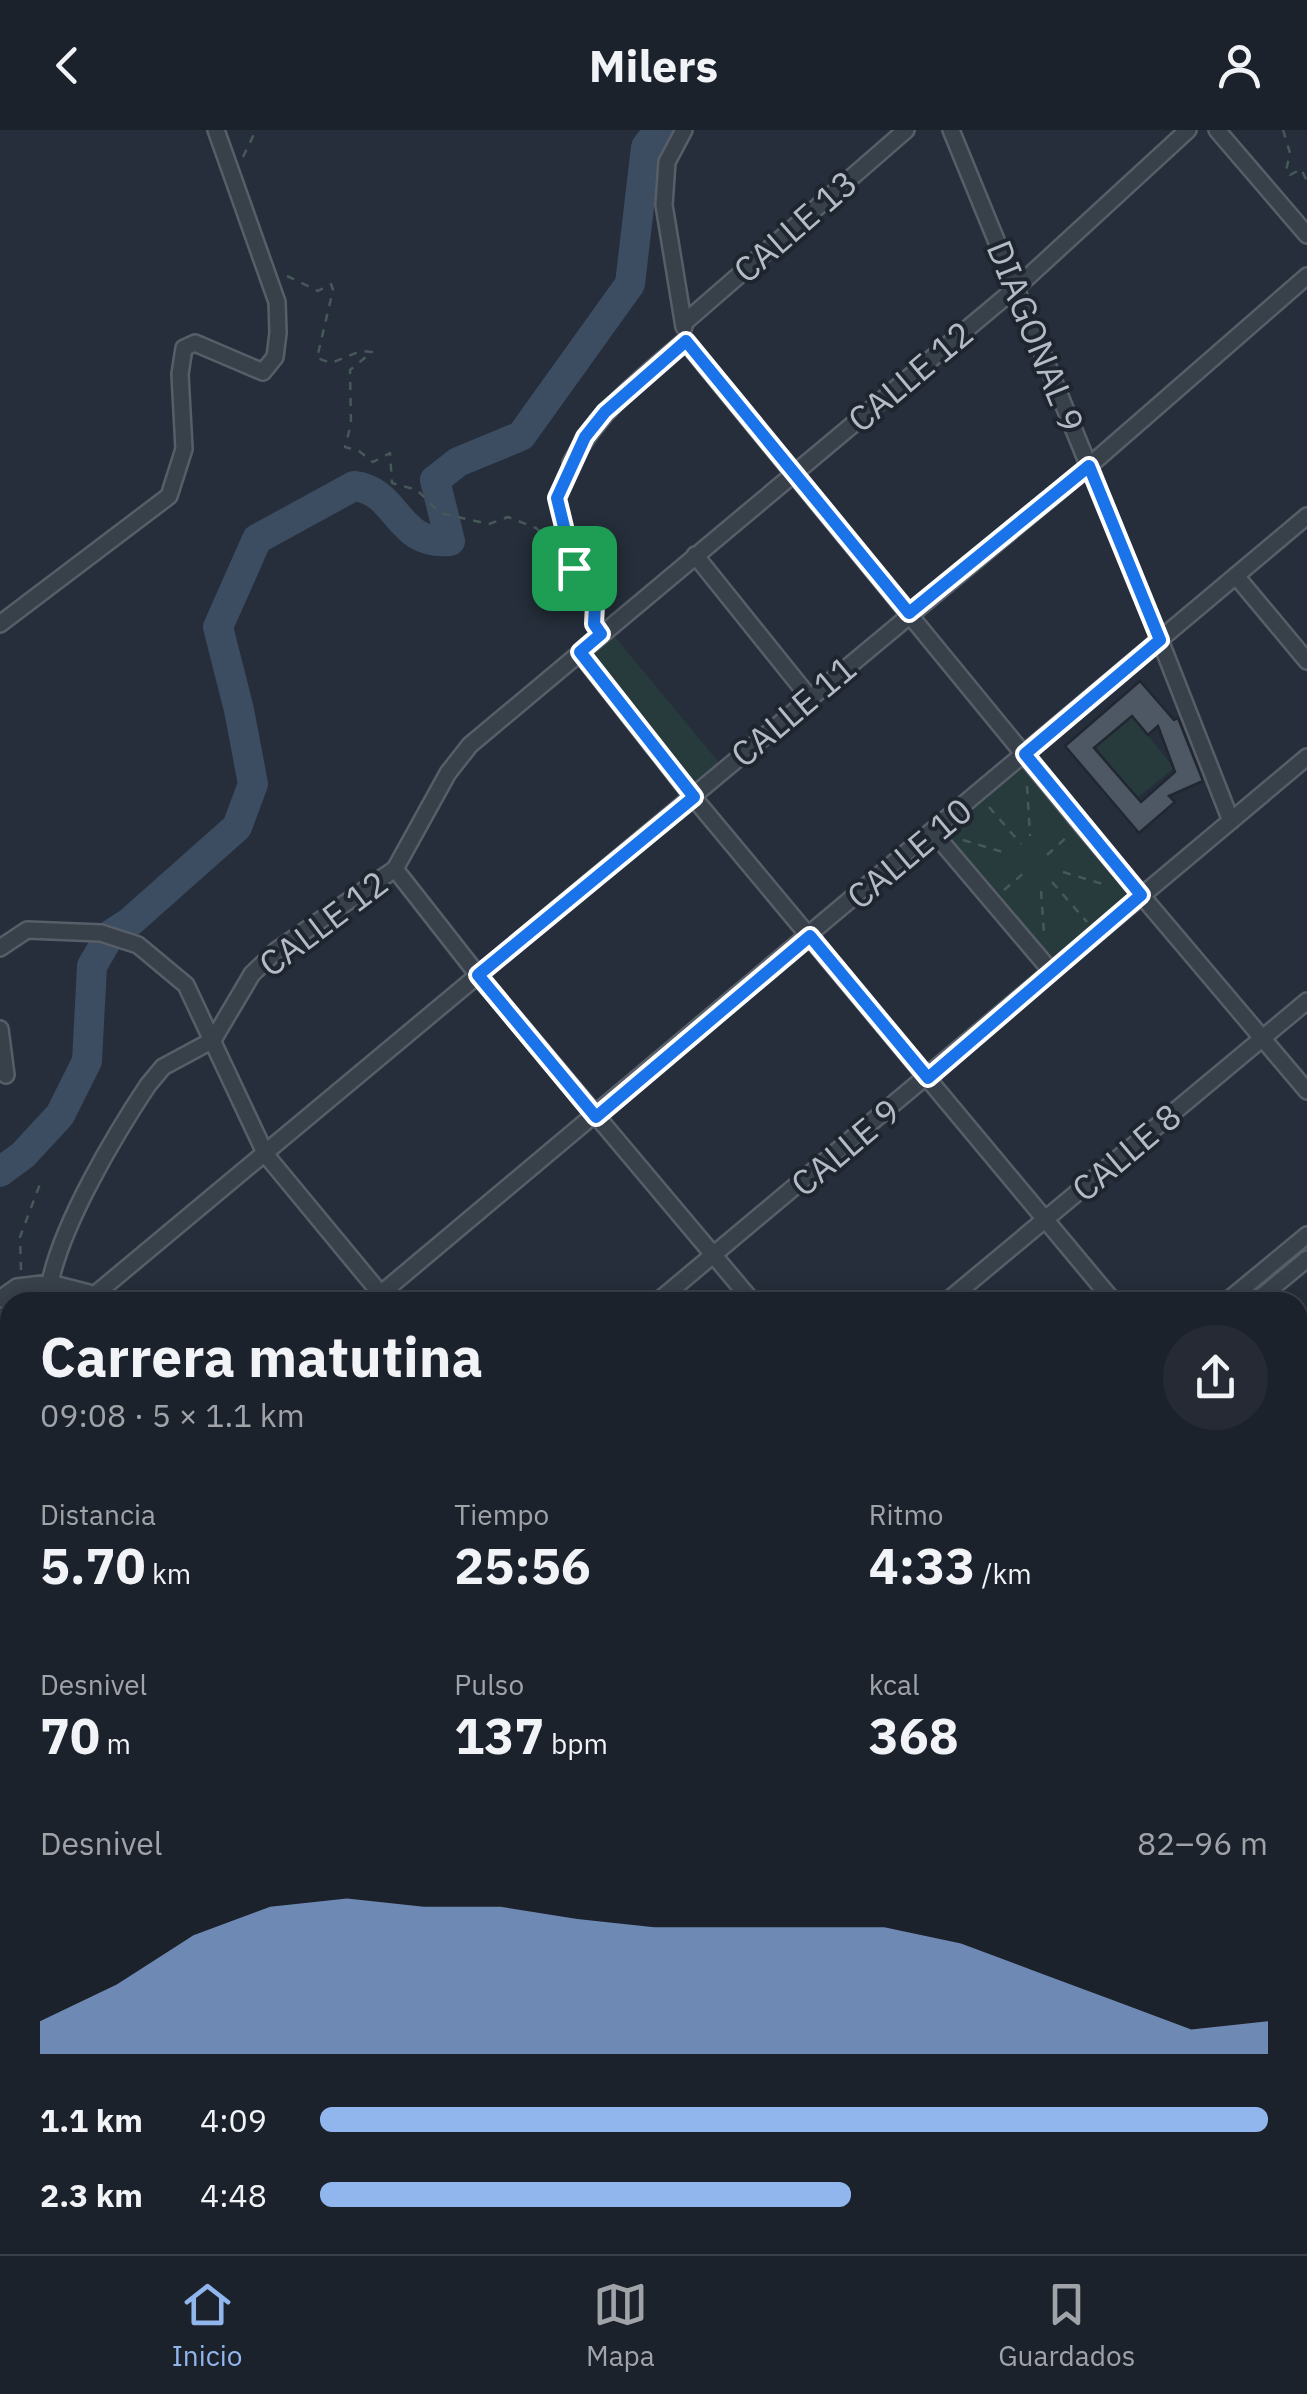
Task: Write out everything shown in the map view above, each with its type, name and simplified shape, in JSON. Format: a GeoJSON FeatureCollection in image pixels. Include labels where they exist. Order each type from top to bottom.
{"type":"FeatureCollection","features":[{"type":"Feature","properties":{"kind":"street"},"geometry":{"type":"LineString","coordinates":[[0,624],[169,496],[184,449],[180,374],[184,348],[196,342],[263,372],[275,357],[276,302],[216,130]]}},
{"type":"Feature","properties":{"kind":"street"},"geometry":{"type":"LineString","coordinates":[[684,130],[667,162],[664,205],[686,341],[1081,824],[1307,1091]]}},
{"type":"Feature","properties":{"kind":"street","name":"CALLE 13"},"geometry":{"type":"LineString","coordinates":[[684,323],[906,130]]}},
{"type":"Feature","properties":{"kind":"street","name":"DIAGONAL 9"},"geometry":{"type":"LineString","coordinates":[[951,130],[1231,821]]}},
{"type":"Feature","properties":{"kind":"street","name":"CALLE 12"},"geometry":{"type":"LineString","coordinates":[[213,1040],[252,974],[278,950],[394,870],[448,773],[470,745],[1016,288],[1188,130]]}},
{"type":"Feature","properties":{"kind":"street"},"geometry":{"type":"LineString","coordinates":[[1217,130],[1307,235]]}},
{"type":"Feature","properties":{"kind":"street","name":"CALLE 11"},"geometry":{"type":"LineString","coordinates":[[100,1292],[1089,466],[1307,276]]}},
{"type":"Feature","properties":{"kind":"street"},"geometry":{"type":"LineString","coordinates":[[571,463],[605,412],[686,341]]}},
{"type":"Feature","properties":{"kind":"street","name":"CALLE 10"},"geometry":{"type":"LineString","coordinates":[[389,1292],[1307,516]]}},
{"type":"Feature","properties":{"kind":"street"},"geometry":{"type":"LineString","coordinates":[[695,555],[809,698]]}},
{"type":"Feature","properties":{"kind":"street"},"geometry":{"type":"LineString","coordinates":[[1236,576],[1307,662]]}},
{"type":"Feature","properties":{"kind":"street"},"geometry":{"type":"LineString","coordinates":[[580,652],[694,797],[1106,1292]]}},
{"type":"Feature","properties":{"kind":"street","name":"CALLE 9"},"geometry":{"type":"LineString","coordinates":[[669,1292],[928,1078],[1048,969],[1307,757]]}},
{"type":"Feature","properties":{"kind":"street"},"geometry":{"type":"LineString","coordinates":[[933,832],[1048,969]]}},
{"type":"Feature","properties":{"kind":"street"},"geometry":{"type":"LineString","coordinates":[[394,870],[744,1292]]}},
{"type":"Feature","properties":{"kind":"street"},"geometry":{"type":"LineString","coordinates":[[0,948],[28,930],[108,935],[138,945],[186,985],[266,1155],[374,1292]]}},
{"type":"Feature","properties":{"kind":"street","name":"CALLE 8"},"geometry":{"type":"LineString","coordinates":[[958,1292],[1307,1002]]}},
{"type":"Feature","properties":{"kind":"street"},"geometry":{"type":"LineString","coordinates":[[0,1030],[6,1075]]}},
{"type":"Feature","properties":{"kind":"street"},"geometry":{"type":"LineString","coordinates":[[50,1283],[67,1230],[141,1095],[163,1067],[213,1040]]}},
{"type":"Feature","properties":{"kind":"street"},"geometry":{"type":"LineString","coordinates":[[1238,1292],[1307,1235]]}},
{"type":"Feature","properties":{"kind":"street"},"geometry":{"type":"LineString","coordinates":[[1267,1292],[1307,1259]]}},
{"type":"Feature","properties":{"kind":"street"},"geometry":{"type":"LineString","coordinates":[[12,1292],[22,1286],[50,1283],[76,1292]]}},
{"type":"Feature","properties":{"kind":"path"},"geometry":{"type":"LineString","coordinates":[[233,176],[256,130]]}},
{"type":"Feature","properties":{"kind":"path"},"geometry":{"type":"LineString","coordinates":[[1283,130],[1290,153],[1286,171],[1290,176],[1301,169],[1307,181]]}},
{"type":"Feature","properties":{"kind":"path"},"geometry":{"type":"LineString","coordinates":[[264,264],[318,291],[331,284],[333,290],[318,358],[330,363],[361,350],[372,352],[350,370],[351,424],[345,447],[374,462],[390,453],[392,483],[417,490],[440,513],[489,524],[508,517],[536,528],[591,585],[594,624],[601,634]]}},
{"type":"Feature","properties":{"kind":"path"},"geometry":{"type":"LineString","coordinates":[[571,463],[557,498],[574,568]]}},
{"type":"Feature","properties":{"kind":"path"},"geometry":{"type":"LineString","coordinates":[[1025,754],[1030,836]]}},
{"type":"Feature","properties":{"kind":"path"},"geometry":{"type":"LineString","coordinates":[[978,794],[1021,844]]}},
{"type":"Feature","properties":{"kind":"path"},"geometry":{"type":"LineString","coordinates":[[1046,854],[1081,824]]}},
{"type":"Feature","properties":{"kind":"path"},"geometry":{"type":"LineString","coordinates":[[933,832],[1009,854]]}},
{"type":"Feature","properties":{"kind":"path"},"geometry":{"type":"LineString","coordinates":[[991,900],[1025,872]]}},
{"type":"Feature","properties":{"kind":"path"},"geometry":{"type":"LineString","coordinates":[[1062,872],[1141,895]]}},
{"type":"Feature","properties":{"kind":"path"},"geometry":{"type":"LineString","coordinates":[[1052,882],[1096,933]]}},
{"type":"Feature","properties":{"kind":"path"},"geometry":{"type":"LineString","coordinates":[[1042,891],[1048,969]]}},
{"type":"Feature","properties":{"kind":"path"},"geometry":{"type":"LineString","coordinates":[[22,1286],[20,1237],[40,1184]]}},
{"type":"Feature","properties":{"kind":"shaded area"},"geometry":{"type":"Polygon","coordinates":[[[610,631],[721,765],[695,787],[586,653],[610,631]]]}},
{"type":"Feature","properties":{"kind":"shaded area"},"geometry":{"type":"Polygon","coordinates":[[[1132,716],[1174,768],[1137,798],[1096,747],[1132,716]]]}},
{"type":"Feature","properties":{"kind":"shaded area"},"geometry":{"type":"Polygon","coordinates":[[[1022,762],[1131,895],[1050,964],[939,832],[1022,762]]]}},
{"type":"Feature","properties":{"kind":"building"},"geometry":{"type":"Polygon","coordinates":[[[1140,681],[1174,720],[1178,718],[1203,781],[1169,796],[1175,802],[1139,833],[1065,746],[1140,681]],[[1132,716],[1094,748],[1141,802],[1175,772],[1158,726],[1148,735],[1132,716]]]}},
{"type":"Feature","properties":{"kind":"waterway"},"geometry":{"type":"LineString","coordinates":[[0,1172],[23,1155],[60,1115],[87,1061],[92,966],[110,935],[130,922],[237,827],[253,784],[218,627],[257,539],[354,486],[380,497],[419,535],[450,541],[435,480],[458,462],[521,436],[630,284],[646,147],[659,130]]}},
{"type":"Feature","properties":{"kind":"route"},"geometry":{"type":"LineString","coordinates":[[686,341],[909,613],[1089,466],[1160,640],[1025,754],[1141,895],[928,1078],[810,936],[596,1117],[478,975],[694,797],[580,652],[601,634],[594,624],[591,585],[574,568],[557,498],[571,463],[605,412],[686,341]]}}]}
